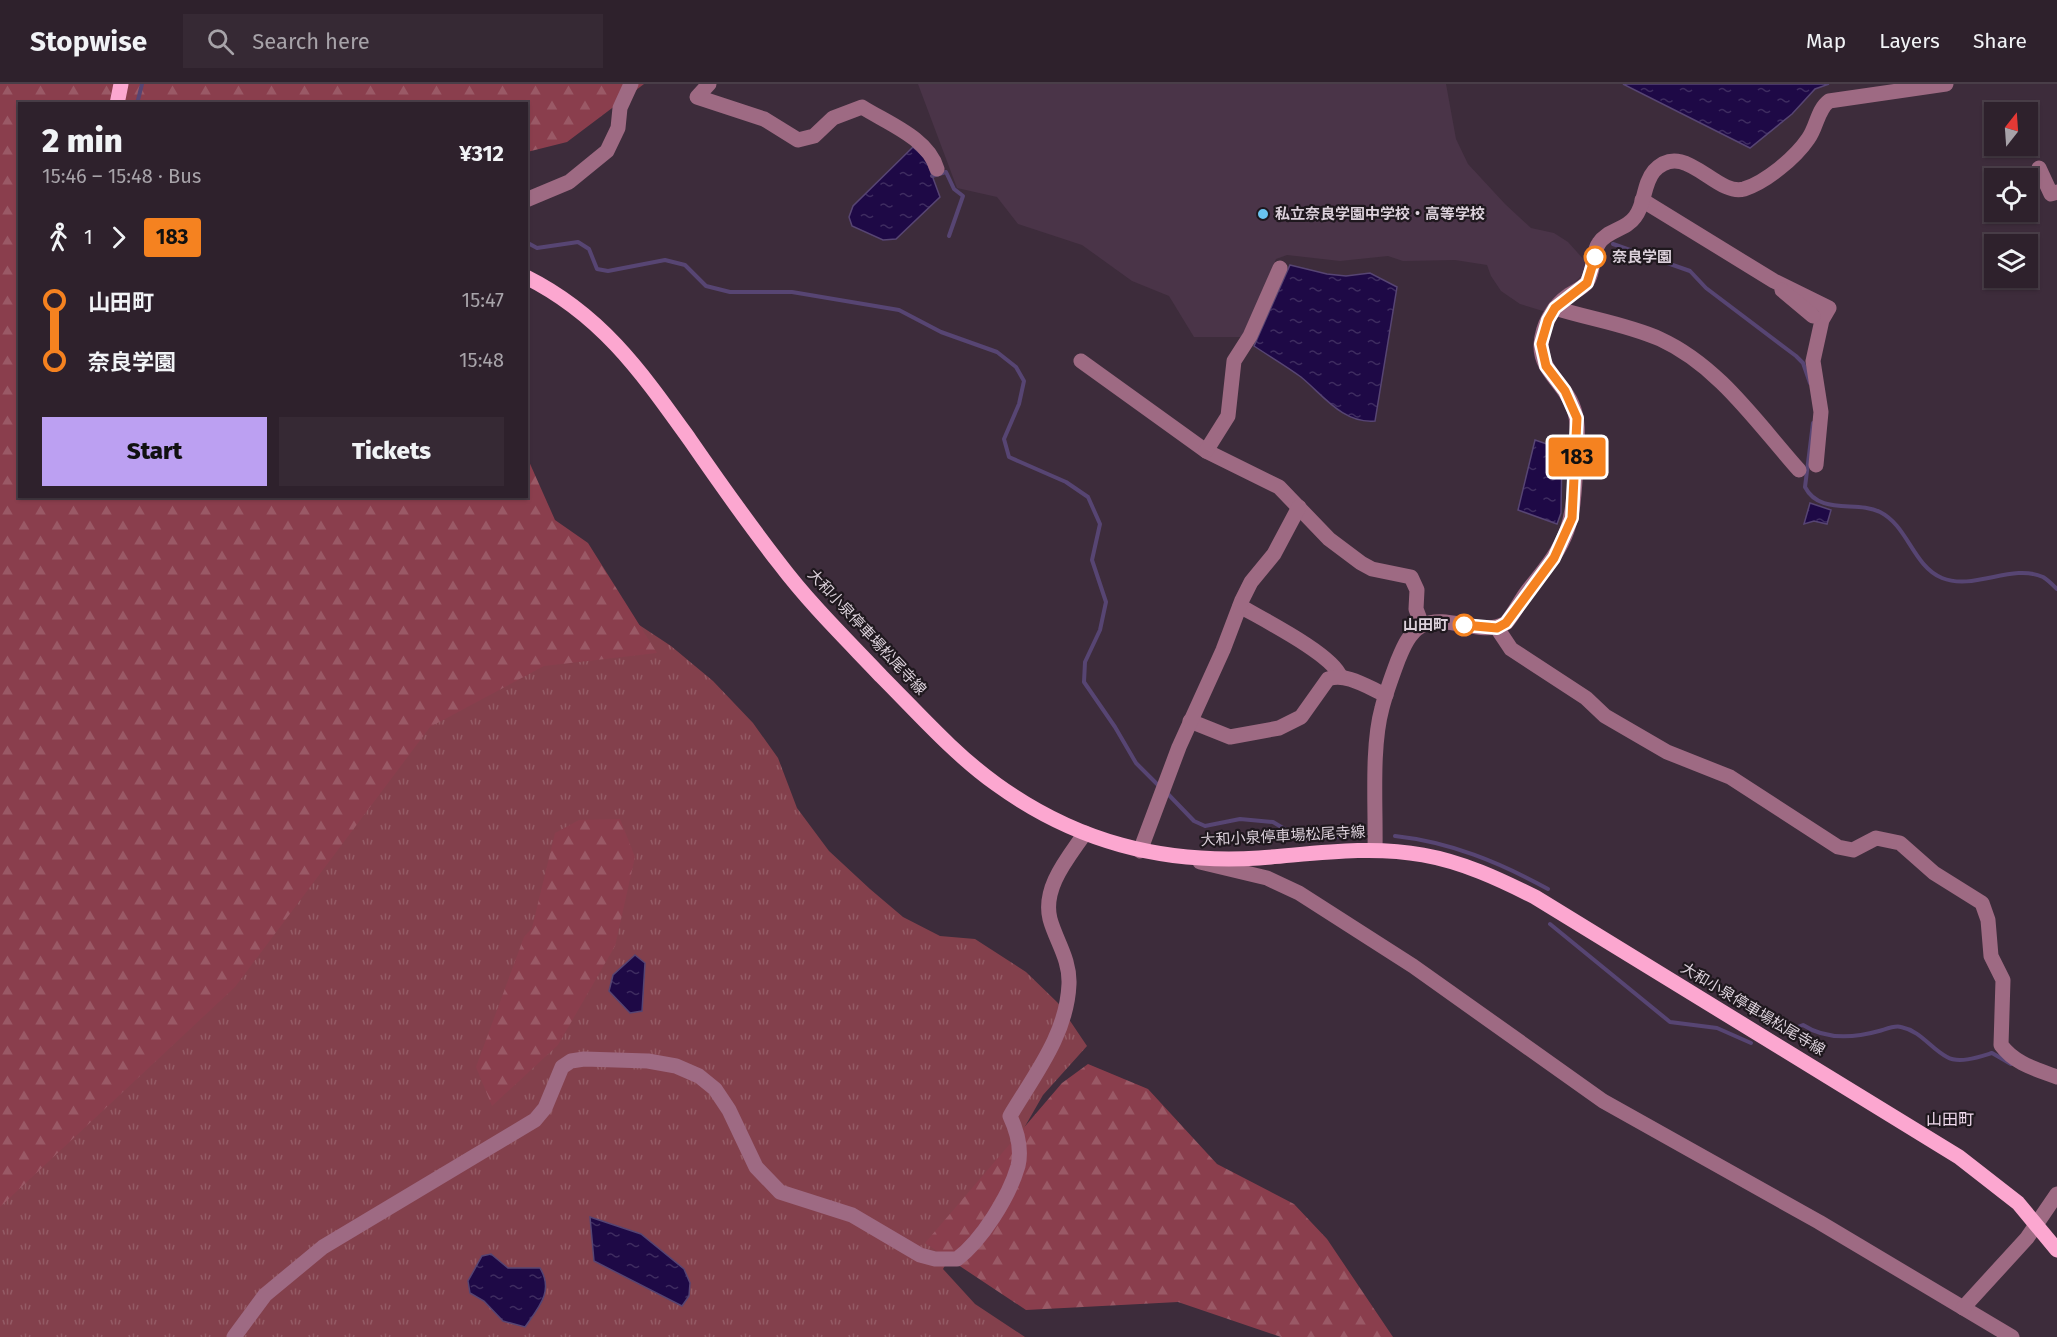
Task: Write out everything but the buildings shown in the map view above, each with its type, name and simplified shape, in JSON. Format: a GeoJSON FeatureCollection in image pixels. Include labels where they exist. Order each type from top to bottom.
{"type":"FeatureCollection","features":[{"type":"Feature","properties":{"kind":"main road"},"geometry":{"type":"LineString","coordinates":[[117,102],[121,84]]}},
{"type":"Feature","properties":{"kind":"main road","name":"大和小泉停車場松尾寺線"},"geometry":{"type":"LineString","coordinates":[[528,278],[588,316],[623,350],[781,566],[826,619],[925,721],[996,784],[1031,806],[1085,833],[1140,851],[1185,858],[1245,858],[1375,850],[1423,855],[1450,861],[1496,878],[1535,897],[1959,1157],[2000,1186],[2037,1223],[2057,1250]]}},
{"type":"Feature","properties":{"kind":"street"},"geometry":{"type":"LineString","coordinates":[[528,199],[569,182],[607,151],[618,128],[620,108],[631,84]]}},
{"type":"Feature","properties":{"kind":"street"},"geometry":{"type":"LineString","coordinates":[[709,84],[697,97],[764,119],[798,140],[814,136],[833,118],[862,107],[917,140],[934,159],[938,169]]}},
{"type":"Feature","properties":{"kind":"street"},"geometry":{"type":"LineString","coordinates":[[1375,850],[1378,725],[1386,695],[1409,638],[1422,625],[1441,621],[1497,628],[1512,616],[1527,591],[1554,558],[1572,518],[1577,418],[1565,391],[1546,366],[1542,355],[1544,332],[1555,308],[1587,283],[1599,242],[1631,222],[1636,216],[1653,172],[1674,162],[1696,166],[1728,189],[1743,189],[1767,176],[1808,140],[1822,106],[1829,101],[1946,84]]}},
{"type":"Feature","properties":{"kind":"street"},"geometry":{"type":"LineString","coordinates":[[2039,168],[2051,194],[2057,192]]}},
{"type":"Feature","properties":{"kind":"street"},"geometry":{"type":"LineString","coordinates":[[1642,200],[1774,281],[1829,308],[1822,320],[1813,361],[1821,412],[1816,465]]}},
{"type":"Feature","properties":{"kind":"street"},"geometry":{"type":"LineString","coordinates":[[1206,452],[1228,416],[1234,361],[1250,336],[1280,268]]}},
{"type":"Feature","properties":{"kind":"street"},"geometry":{"type":"LineString","coordinates":[[1774,281],[1792,300],[1813,316]]}},
{"type":"Feature","properties":{"kind":"street"},"geometry":{"type":"LineString","coordinates":[[1555,308],[1633,329],[1692,357],[1722,383],[1799,470]]}},
{"type":"Feature","properties":{"kind":"street"},"geometry":{"type":"LineString","coordinates":[[1081,361],[1206,452],[1280,487],[1329,539],[1361,563],[1372,569],[1411,577],[1417,590],[1416,609],[1422,625]]}},
{"type":"Feature","properties":{"kind":"street"},"geometry":{"type":"LineString","coordinates":[[1140,851],[1190,721],[1251,582],[1274,554],[1299,507]]}},
{"type":"Feature","properties":{"kind":"street"},"geometry":{"type":"LineString","coordinates":[[1240,606],[1323,657],[1337,668],[1340,676]]}},
{"type":"Feature","properties":{"kind":"street"},"geometry":{"type":"LineString","coordinates":[[1497,628],[1511,649],[1586,698],[1605,716],[1650,742],[1730,777],[1838,847],[1853,850],[1876,838],[1900,843],[1934,873],[1977,898],[1986,911],[1991,956],[2003,980],[2001,1045],[2007,1052],[2031,1068],[2057,1077]]}},
{"type":"Feature","properties":{"kind":"street"},"geometry":{"type":"LineString","coordinates":[[1190,721],[1230,737],[1279,728],[1301,717],[1328,679],[1340,676],[1386,695]]}},
{"type":"Feature","properties":{"kind":"street"},"geometry":{"type":"LineString","coordinates":[[234,1337],[265,1295],[322,1247],[535,1120],[545,1108],[562,1067],[571,1061],[584,1059],[648,1061],[676,1066],[699,1076],[715,1089],[729,1110],[756,1167],[780,1192],[852,1215],[920,1255],[935,1260],[957,1259],[980,1239],[1018,1166],[1019,1146],[1010,1116],[1061,1027],[1069,983],[1068,965],[1050,919],[1048,904],[1057,875],[1085,833]]}},
{"type":"Feature","properties":{"kind":"street"},"geometry":{"type":"LineString","coordinates":[[1185,858],[1267,878],[1299,892],[1413,966],[1603,1101],[1820,1222],[2012,1337]]}},
{"type":"Feature","properties":{"kind":"street"},"geometry":{"type":"LineString","coordinates":[[1963,1308],[2037,1223],[2057,1194]]}},
{"type":"Feature","properties":{"kind":"shaded area","name":"私立奈良学園中学校・高等学校"},"geometry":{"type":"Polygon","coordinates":[[[918,84],[1446,84],[1456,139],[1468,164],[1531,228],[1554,233],[1568,242],[1586,262],[1582,275],[1546,312],[1520,304],[1501,291],[1487,265],[1455,260],[1403,261],[1388,256],[1340,261],[1287,255],[1276,259],[1243,337],[1194,337],[1169,296],[1132,281],[1082,245],[1018,224],[997,197],[957,188],[918,84]]]}},
{"type":"Feature","properties":{"kind":"green space"},"geometry":{"type":"Polygon","coordinates":[[[0,84],[644,84],[567,142],[528,152],[528,102],[18,102],[18,498],[528,498],[528,459],[555,520],[588,543],[657,653],[544,666],[430,727],[235,987],[0,1207],[0,84]]]}},
{"type":"Feature","properties":{"kind":"green space"},"geometry":{"type":"Polygon","coordinates":[[[606,603],[671,646],[713,681],[753,723],[778,758],[797,808],[829,851],[870,889],[903,917],[940,936],[975,939],[1026,972],[1058,1003],[1087,1046],[1043,1095],[943,1269],[975,1304],[1025,1337],[0,1337],[0,1172],[318,783],[606,603]]]}},
{"type":"Feature","properties":{"kind":"green space"},"geometry":{"type":"Polygon","coordinates":[[[620,819],[635,857],[615,946],[558,1045],[492,1106],[476,1067],[524,937],[532,928],[555,833],[579,820],[620,819]]]}},
{"type":"Feature","properties":{"kind":"green space"},"geometry":{"type":"Polygon","coordinates":[[[1088,1064],[1148,1089],[1217,1164],[1294,1204],[1327,1239],[1393,1337],[1281,1337],[1178,1302],[1026,1310],[925,1243],[1062,1083],[1088,1064]]]}},
{"type":"Feature","properties":{"kind":"water"},"geometry":{"type":"Polygon","coordinates":[[[1623,84],[1829,84],[1815,89],[1792,114],[1750,148],[1623,84]]]}},
{"type":"Feature","properties":{"kind":"water"},"geometry":{"type":"Polygon","coordinates":[[[913,147],[926,159],[940,197],[896,239],[883,240],[852,226],[849,217],[853,206],[913,147]]]}},
{"type":"Feature","properties":{"kind":"water"},"geometry":{"type":"Polygon","coordinates":[[[1290,265],[1346,276],[1370,273],[1397,287],[1375,421],[1364,421],[1343,413],[1301,377],[1254,346],[1290,265]]]}},
{"type":"Feature","properties":{"kind":"water"},"geometry":{"type":"Polygon","coordinates":[[[1535,440],[1562,449],[1561,513],[1557,524],[1518,510],[1535,440]]]}},
{"type":"Feature","properties":{"kind":"water"},"geometry":{"type":"Polygon","coordinates":[[[1810,503],[1831,510],[1827,524],[1814,521],[1804,524],[1810,503]]]}},
{"type":"Feature","properties":{"kind":"water"},"geometry":{"type":"Polygon","coordinates":[[[635,955],[645,963],[642,1011],[630,1013],[609,991],[613,975],[635,955]]]}},
{"type":"Feature","properties":{"kind":"water"},"geometry":{"type":"Polygon","coordinates":[[[590,1217],[641,1234],[684,1269],[690,1283],[689,1296],[682,1306],[594,1261],[590,1217]]]}},
{"type":"Feature","properties":{"kind":"water"},"geometry":{"type":"Polygon","coordinates":[[[491,1254],[508,1268],[540,1268],[544,1276],[546,1284],[543,1299],[525,1327],[503,1321],[484,1301],[470,1293],[468,1281],[482,1256],[491,1254]]]}},
{"type":"Feature","properties":{"kind":"waterway"},"geometry":{"type":"LineString","coordinates":[[138,102],[142,84]]}},
{"type":"Feature","properties":{"kind":"waterway"},"geometry":{"type":"LineString","coordinates":[[932,176],[946,172],[954,189],[963,196],[949,236]]}},
{"type":"Feature","properties":{"kind":"waterway"},"geometry":{"type":"LineString","coordinates":[[528,243],[537,248],[578,242],[589,249],[597,269],[608,271],[665,260],[685,265],[706,286],[730,292],[792,292],[899,310],[941,332],[997,352],[1016,367],[1024,381],[1019,404],[1004,439],[1009,457],[1066,482],[1088,497],[1100,524],[1092,560],[1106,602],[1100,630],[1085,662],[1084,682],[1136,763],[1159,786]]}},
{"type":"Feature","properties":{"kind":"waterway"},"geometry":{"type":"LineString","coordinates":[[1613,244],[1690,271],[1706,288],[1796,356],[1803,363],[1810,383]]}},
{"type":"Feature","properties":{"kind":"waterway"},"geometry":{"type":"LineString","coordinates":[[1813,423],[1805,487],[1812,496],[1829,504],[1871,509],[1890,518],[1924,565],[1942,578],[1967,581],[2019,573],[2031,574],[2043,577],[2057,589]]}},
{"type":"Feature","properties":{"kind":"waterway"},"geometry":{"type":"LineString","coordinates":[[1165,791],[1194,821],[1205,826],[1240,819],[1273,822],[1303,840],[1355,835]]}},
{"type":"Feature","properties":{"kind":"waterway"},"geometry":{"type":"LineString","coordinates":[[1395,836],[1455,848],[1493,862],[1548,889]]}},
{"type":"Feature","properties":{"kind":"waterway"},"geometry":{"type":"LineString","coordinates":[[1550,924],[1670,1022],[1717,1028],[1751,1043]]}},
{"type":"Feature","properties":{"kind":"waterway"},"geometry":{"type":"LineString","coordinates":[[1782,1033],[1803,1025],[1821,1033],[1840,1036],[1899,1027],[1914,1032],[1952,1059],[1969,1059],[1992,1053],[2011,1064]]}},
{"type":"Feature","properties":{"kind":"bus line","name":"183"},"geometry":{"type":"LineString","coordinates":[[1464,625],[1497,628],[1506,623],[1527,591],[1554,558],[1572,518],[1577,418],[1565,391],[1546,366],[1541,344],[1548,320],[1555,308],[1587,283],[1595,257]]}},
{"type":"Feature","properties":{"kind":"place","name":"私立奈良学園中学校・高等学校"},"geometry":{"type":"Point","coordinates":[1263,214]}},
{"type":"Feature","properties":{"kind":"place","name":"奈良学園"},"geometry":{"type":"Point","coordinates":[1595,257]}},
{"type":"Feature","properties":{"kind":"place","name":"山田町"},"geometry":{"type":"Point","coordinates":[1464,625]}},
{"type":"Feature","properties":{"kind":"district","name":"山田町"},"geometry":{"type":"Point","coordinates":[1950,1119]}}]}
